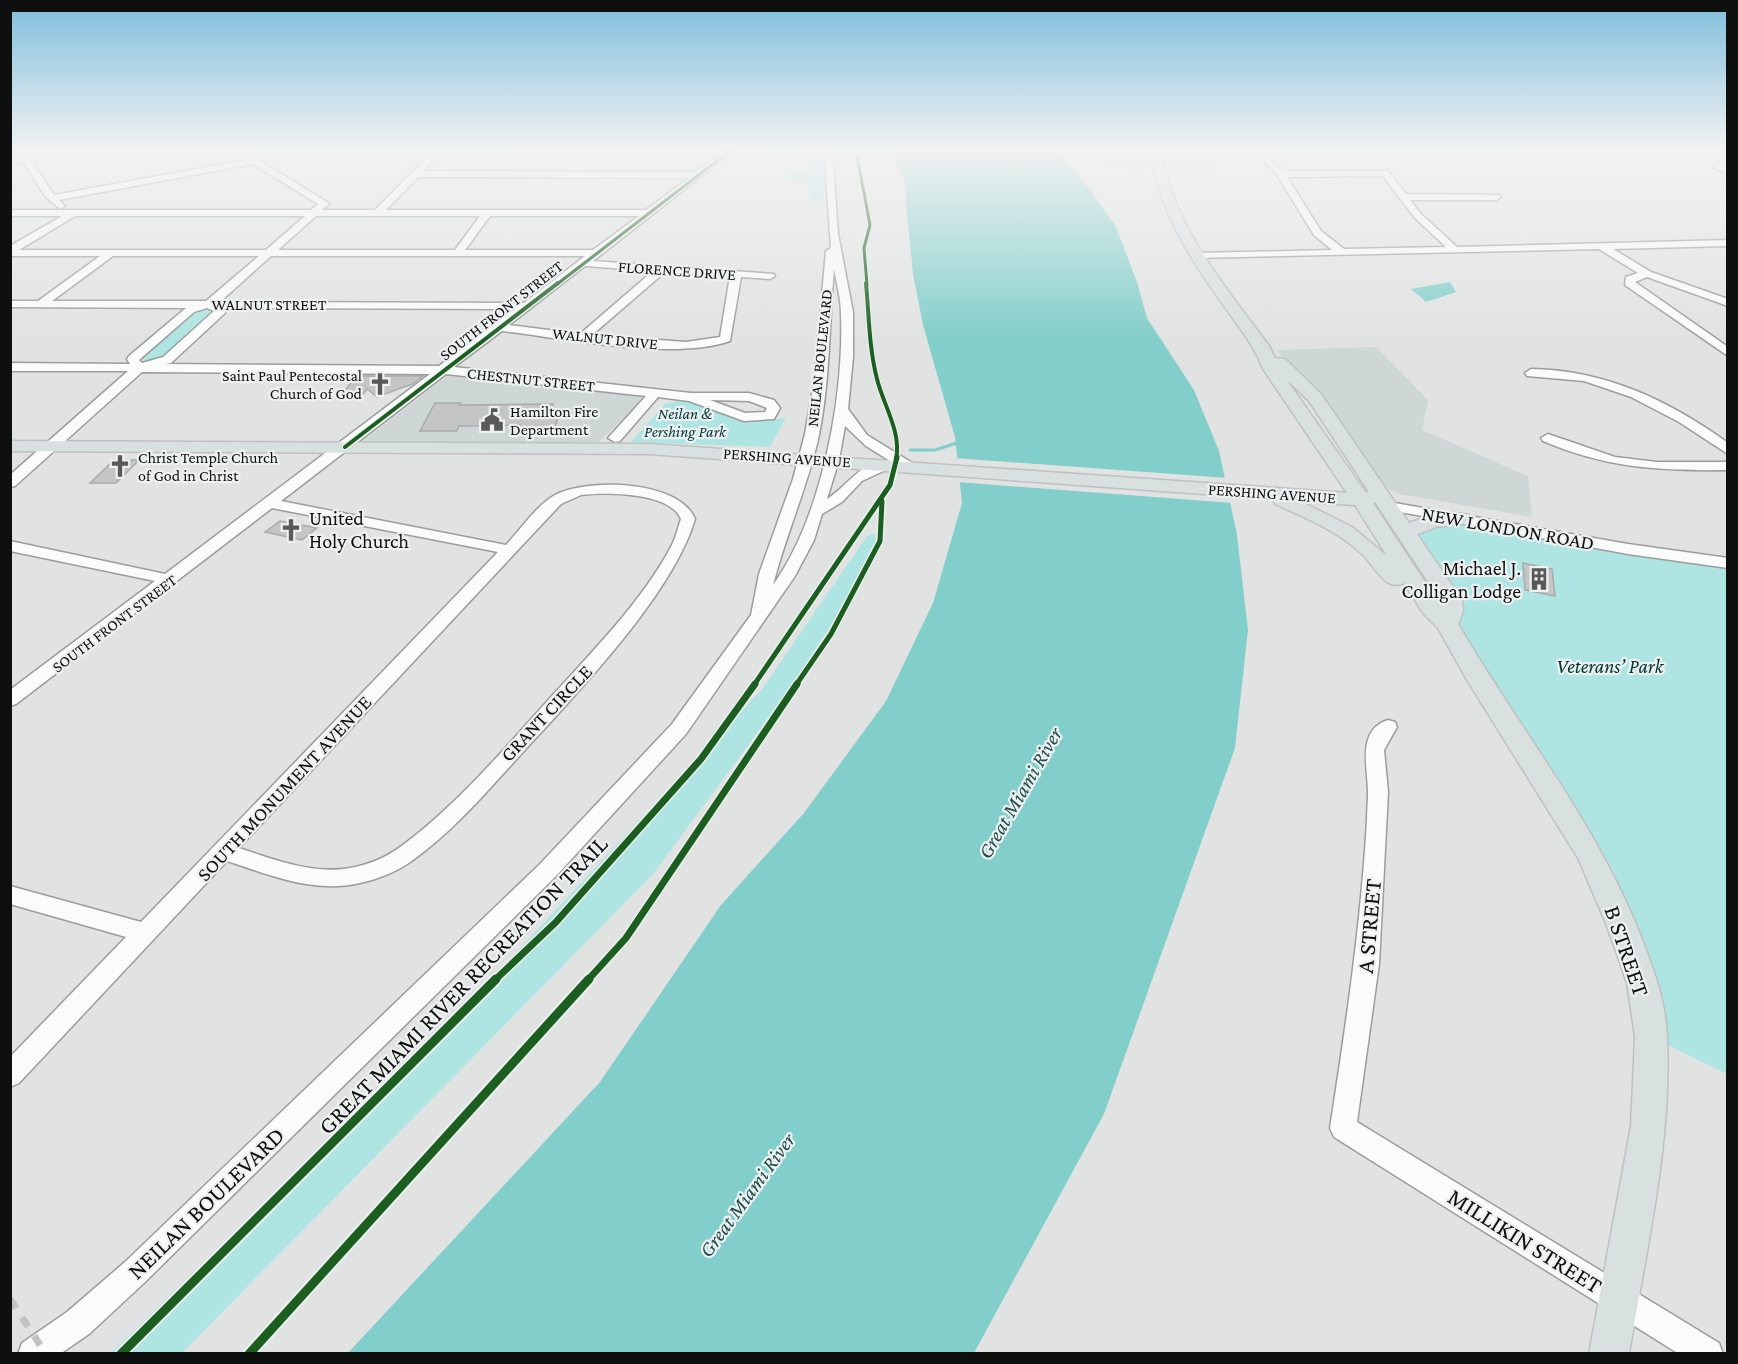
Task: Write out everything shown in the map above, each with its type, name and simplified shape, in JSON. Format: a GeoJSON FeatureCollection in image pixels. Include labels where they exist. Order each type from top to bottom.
{"type":"FeatureCollection","features":[{"type":"Feature","properties":{"kind":"main road"},"geometry":{"type":"LineString","coordinates":[[1173,214],[1199,256],[1263,349],[1288,369],[1315,398],[1406,531],[1451,600],[1452,612],[1447,624]]}},
{"type":"Feature","properties":{"kind":"main road","name":"B STREET"},"geometry":{"type":"LineString","coordinates":[[1263,349],[1271,369],[1327,447],[1431,608],[1447,624],[1479,680],[1590,854],[1622,926],[1643,983],[1651,1037],[1648,1126],[1620,1300],[1609,1353]]}},
{"type":"Feature","properties":{"kind":"main road","name":"PERSHING AVENUE"},"geometry":{"type":"LineString","coordinates":[[10,446],[649,449],[832,460],[889,459],[910,466],[1264,492],[1315,505],[1361,500]]}},
{"type":"Feature","properties":{"kind":"main road"},"geometry":{"type":"LineString","coordinates":[[1327,447],[1327,476],[1315,505],[1378,557],[1456,659],[1479,680]]}},
{"type":"Feature","properties":{"kind":"main road","name":"NEW LONDON ROAD"},"geometry":{"type":"LineString","coordinates":[[1361,500],[1385,501]]}},
{"type":"Feature","properties":{"kind":"main road"},"geometry":{"type":"LineString","coordinates":[[1406,531],[1433,521],[1462,519]]}},
{"type":"Feature","properties":{"kind":"street"},"geometry":{"type":"LineString","coordinates":[[10,252],[66,214]]}},
{"type":"Feature","properties":{"kind":"street"},"geometry":{"type":"LineString","coordinates":[[139,368],[133,359],[190,310],[212,303],[314,214]]}},
{"type":"Feature","properties":{"kind":"street"},"geometry":{"type":"LineString","coordinates":[[458,253],[488,214]]}},
{"type":"Feature","properties":{"kind":"street","name":"SOUTH FRONT STREET"},"geometry":{"type":"LineString","coordinates":[[10,700],[171,580],[647,214]]}},
{"type":"Feature","properties":{"kind":"street","name":"NEILAN BOULEVARD"},"geometry":{"type":"LineString","coordinates":[[33,1353],[78,1323],[135,1272],[548,870],[679,729],[788,576],[817,511],[832,460],[842,409],[847,357],[847,312],[833,234],[832,214]]}},
{"type":"Feature","properties":{"kind":"street"},"geometry":{"type":"LineString","coordinates":[[1305,214],[1317,233],[1340,251]]}},
{"type":"Feature","properties":{"kind":"street"},"geometry":{"type":"LineString","coordinates":[[1417,214],[1453,248]]}},
{"type":"Feature","properties":{"kind":"street","name":"NEILAN BOULEVARD"},"geometry":{"type":"LineString","coordinates":[[758,618],[762,587],[788,521],[807,458],[817,404],[833,234]]}},
{"type":"Feature","properties":{"kind":"street"},"geometry":{"type":"LineString","coordinates":[[1199,256],[1728,243]]}},
{"type":"Feature","properties":{"kind":"street"},"geometry":{"type":"LineString","coordinates":[[1600,246],[1647,274],[1728,303]]}},
{"type":"Feature","properties":{"kind":"street"},"geometry":{"type":"LineString","coordinates":[[10,252],[595,254]]}},
{"type":"Feature","properties":{"kind":"street"},"geometry":{"type":"LineString","coordinates":[[42,303],[111,253]]}},
{"type":"Feature","properties":{"kind":"street","name":"FLORENCE DRIVE"},"geometry":{"type":"LineString","coordinates":[[584,263],[770,276]]}},
{"type":"Feature","properties":{"kind":"street"},"geometry":{"type":"LineString","coordinates":[[584,336],[663,268]]}},
{"type":"Feature","properties":{"kind":"street","name":"WALNUT DRIVE"},"geometry":{"type":"LineString","coordinates":[[500,327],[712,346],[726,339],[736,274]]}},
{"type":"Feature","properties":{"kind":"street"},"geometry":{"type":"LineString","coordinates":[[1647,274],[1630,279],[1629,283],[1728,353]]}},
{"type":"Feature","properties":{"kind":"street"},"geometry":{"type":"LineString","coordinates":[[10,483],[139,368],[167,360],[221,311],[212,303]]}},
{"type":"Feature","properties":{"kind":"street","name":"WALNUT STREET"},"geometry":{"type":"LineString","coordinates":[[10,304],[528,306]]}},
{"type":"Feature","properties":{"kind":"street","name":"CHESTNUT STREET"},"geometry":{"type":"LineString","coordinates":[[10,367],[445,370],[691,397],[752,398],[765,400],[774,408],[769,416],[744,417],[691,397]]}},
{"type":"Feature","properties":{"kind":"street"},"geometry":{"type":"LineString","coordinates":[[1531,373],[1549,372],[1575,376],[1632,392],[1700,428],[1728,450]]}},
{"type":"Feature","properties":{"kind":"street"},"geometry":{"type":"LineString","coordinates":[[615,438],[655,393]]}},
{"type":"Feature","properties":{"kind":"street"},"geometry":{"type":"LineString","coordinates":[[817,511],[837,499],[857,478],[889,459],[859,437],[842,409]]}},
{"type":"Feature","properties":{"kind":"street"},"geometry":{"type":"LineString","coordinates":[[1548,438],[1577,452],[1611,462],[1639,466],[1728,466]]}},
{"type":"Feature","properties":{"kind":"street","name":"GRANT CIRCLE"},"geometry":{"type":"LineString","coordinates":[[225,852],[316,880],[336,879],[384,867],[406,853],[456,810],[615,638],[687,532],[688,519],[685,510],[665,497],[590,490],[566,495],[556,501]]}},
{"type":"Feature","properties":{"kind":"street","name":"SOUTH MONUMENT AVENUE"},"geometry":{"type":"LineString","coordinates":[[10,1075],[225,852],[556,501]]}},
{"type":"Feature","properties":{"kind":"street","name":"NEW LONDON ROAD"},"geometry":{"type":"LineString","coordinates":[[1385,501],[1462,519],[1628,549],[1657,551],[1728,563]]}},
{"type":"Feature","properties":{"kind":"street","name":"NEW LONDON ROAD"},"geometry":{"type":"LineString","coordinates":[[1385,501],[1506,517],[1622,541],[1657,551]]}},
{"type":"Feature","properties":{"kind":"street"},"geometry":{"type":"LineString","coordinates":[[270,503],[509,550]]}},
{"type":"Feature","properties":{"kind":"street"},"geometry":{"type":"LineString","coordinates":[[10,546],[171,580]]}},
{"type":"Feature","properties":{"kind":"street","name":"A STREET"},"geometry":{"type":"LineString","coordinates":[[1343,1128],[1367,964],[1378,792],[1374,750],[1379,738],[1388,727]]}},
{"type":"Feature","properties":{"kind":"street"},"geometry":{"type":"LineString","coordinates":[[10,895],[145,933]]}},
{"type":"Feature","properties":{"kind":"street","name":"MILLIKIN STREET"},"geometry":{"type":"LineString","coordinates":[[1343,1128],[1708,1353]]}},
{"type":"Feature","properties":{"kind":"shaded area"},"geometry":{"type":"Polygon","coordinates":[[[1376,347],[1428,400],[1422,430],[1528,476],[1532,517],[1399,494],[1389,489],[1351,450],[1277,350],[1376,347]]]}},
{"type":"Feature","properties":{"kind":"shaded area"},"geometry":{"type":"Polygon","coordinates":[[[447,376],[647,396],[599,442],[362,442],[447,376]]]}},
{"type":"Feature","properties":{"kind":"green space"},"geometry":{"type":"Polygon","coordinates":[[[207,310],[215,312],[165,359],[150,361],[140,359],[193,312],[207,310]]]}},
{"type":"Feature","properties":{"kind":"green space","name":"Neilan & Pershing Park"},"geometry":{"type":"Polygon","coordinates":[[[686,400],[745,419],[757,421],[786,417],[770,447],[631,442],[665,404],[686,400]]]}},
{"type":"Feature","properties":{"kind":"green space","name":"Veterans’ Park"},"geometry":{"type":"Polygon","coordinates":[[[1441,520],[1727,563],[1727,1074],[1651,1037],[1622,926],[1479,680],[1452,612],[1406,531],[1441,520]]]}},
{"type":"Feature","properties":{"kind":"green space"},"geometry":{"type":"Polygon","coordinates":[[[875,533],[875,551],[854,590],[786,694],[654,873],[182,1353],[111,1353],[455,1018],[762,689],[867,536],[875,533]]]}},
{"type":"Feature","properties":{"kind":"water","name":"Great Miami River"},"geometry":{"type":"Polygon","coordinates":[[[907,214],[1107,214],[1116,227],[1137,282],[1147,318],[1194,390],[1219,451],[1237,535],[1248,630],[1235,748],[1104,1114],[974,1353],[347,1354],[600,1082],[721,905],[804,813],[886,701],[933,603],[962,503],[955,437],[923,325],[913,274],[907,214]]]}},
{"type":"Feature","properties":{"kind":"water"},"geometry":{"type":"Polygon","coordinates":[[[1450,282],[1456,292],[1426,302],[1411,289],[1450,282]]]}},
{"type":"Feature","properties":{"kind":"pier"},"geometry":{"type":"Polygon","coordinates":[[[954,458],[1228,478],[1233,503],[957,482],[954,458]]]}},
{"type":"Feature","properties":{"kind":"building","name":"Saint Paul Pentecostal Church of God"},"geometry":{"type":"Polygon","coordinates":[[[349,376],[423,376],[412,384],[377,397],[367,389],[363,394],[342,394],[354,379],[349,376]]]}},
{"type":"Feature","properties":{"kind":"building","name":"Hamilton Fire Department"},"geometry":{"type":"Polygon","coordinates":[[[435,403],[553,404],[549,414],[559,414],[554,430],[518,431],[520,425],[459,426],[457,431],[420,431],[435,403]]]}},
{"type":"Feature","properties":{"kind":"building"},"geometry":{"type":"Polygon","coordinates":[[[114,460],[139,460],[116,483],[90,483],[114,460]]]}},
{"type":"Feature","properties":{"kind":"building","name":"United Holy Church"},"geometry":{"type":"Polygon","coordinates":[[[280,521],[317,528],[302,540],[265,532],[280,521]]]}},
{"type":"Feature","properties":{"kind":"building","name":"Michael J. Colligan Lodge"},"geometry":{"type":"Polygon","coordinates":[[[1523,563],[1552,569],[1555,596],[1525,590],[1523,563]]]}},
{"type":"Feature","properties":{"kind":"waterway"},"geometry":{"type":"LineString","coordinates":[[910,450],[935,450],[960,442]]}},
{"type":"Feature","properties":{"kind":"railway"},"geometry":{"type":"LineString","coordinates":[[10,1299],[46,1354]]}},
{"type":"Feature","properties":{"kind":"cycle path"},"geometry":{"type":"LineString","coordinates":[[345,447],[648,214]]}},
{"type":"Feature","properties":{"kind":"cycle path","name":"GREAT MIAMI RIVER RECREATION TRAIL"},"geometry":{"type":"LineString","coordinates":[[121,1354],[455,1018],[556,922],[701,759],[792,633],[890,485],[899,447],[877,380],[871,347],[864,248],[870,225],[868,214]]}},
{"type":"Feature","properties":{"kind":"cycle path"},"geometry":{"type":"LineString","coordinates":[[249,1354],[626,938],[831,634],[880,541],[882,501]]}},
{"type":"Feature","properties":{"kind":"place","name":"Saint Paul Pentecostal Church of God"},"geometry":{"type":"Point","coordinates":[380,384]}},
{"type":"Feature","properties":{"kind":"place","name":"Hamilton Fire Department"},"geometry":{"type":"Point","coordinates":[492,420]}},
{"type":"Feature","properties":{"kind":"place","name":"Christ Temple Church of God in Christ"},"geometry":{"type":"Point","coordinates":[120,466]}},
{"type":"Feature","properties":{"kind":"place","name":"United Holy Church"},"geometry":{"type":"Point","coordinates":[291,530]}},
{"type":"Feature","properties":{"kind":"place","name":"Michael J. Colligan Lodge"},"geometry":{"type":"Point","coordinates":[1539,579]}}]}
